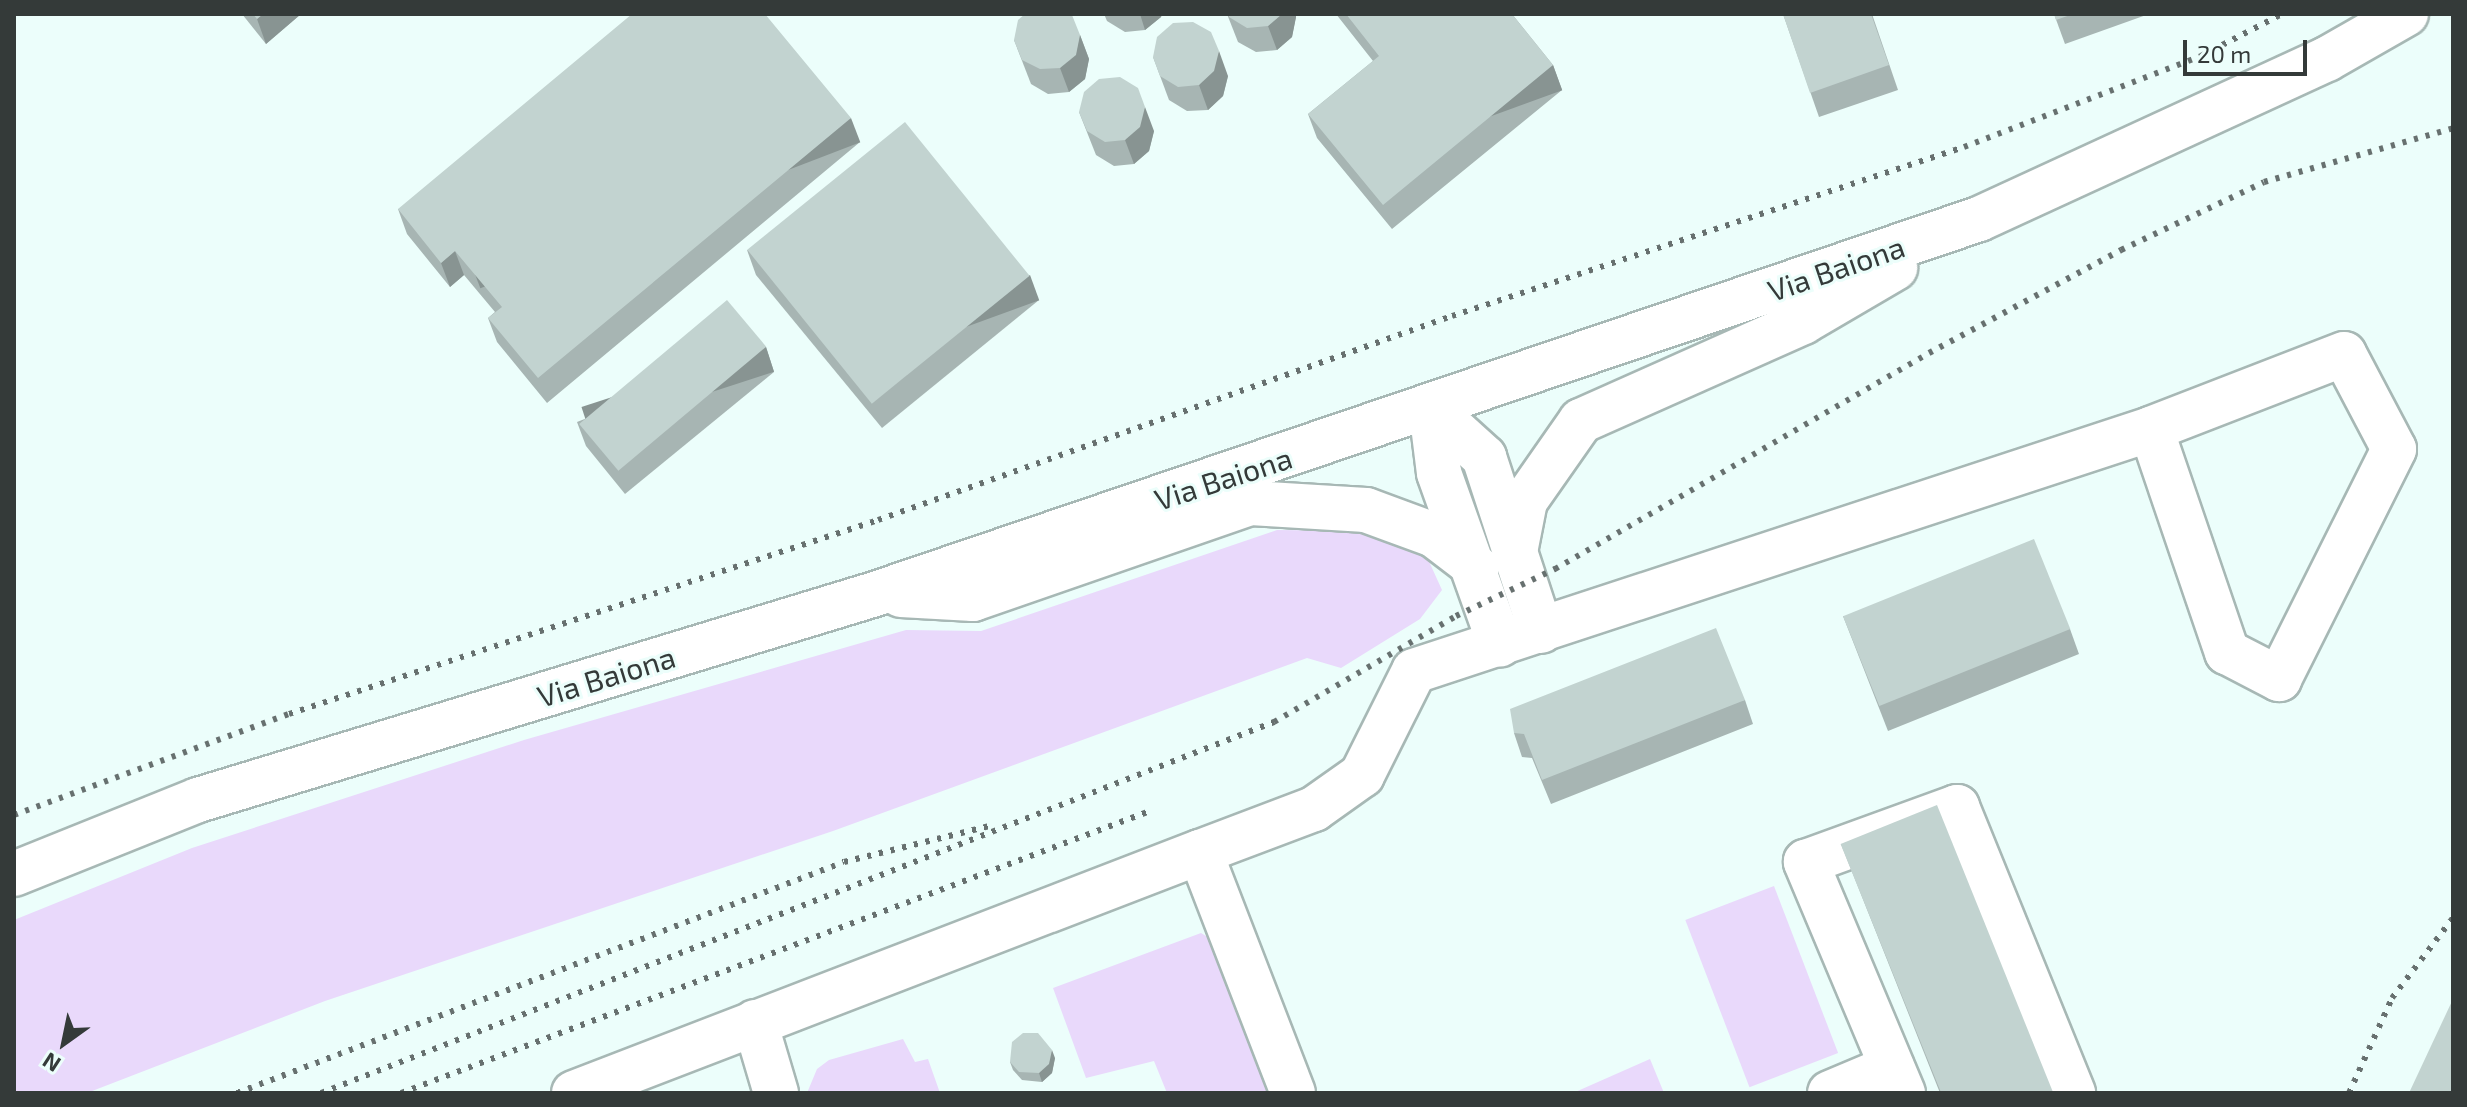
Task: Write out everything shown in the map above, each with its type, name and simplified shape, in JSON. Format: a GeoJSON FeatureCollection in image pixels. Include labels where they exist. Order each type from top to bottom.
{"type":"FeatureCollection","features":[{"type":"Feature","properties":{"kind":"street","name":"Via Baiona"},"geometry":{"type":"LineString","coordinates":[[14,874],[198,800],[875,594],[1431,409],[1979,219],[2327,59],[2406,14]]}},
{"type":"Feature","properties":{"kind":"street"},"geometry":{"type":"LineString","coordinates":[[1516,547],[1525,501],[1581,421],[1803,322],[1979,219]]}},
{"type":"Feature","properties":{"kind":"street"},"geometry":{"type":"LineString","coordinates":[[574,1093],[1314,809],[1362,775],[1414,671],[2151,429],[2344,354],[2394,449],[2279,679],[2227,652],[2151,429]]}},
{"type":"Feature","properties":{"kind":"street"},"geometry":{"type":"LineString","coordinates":[[1431,409],[1484,457],[1541,631]]}},
{"type":"Feature","properties":{"kind":"street"},"geometry":{"type":"LineString","coordinates":[[1431,409],[1439,473],[1477,568],[1500,644]]}},
{"type":"Feature","properties":{"kind":"street"},"geometry":{"type":"LineString","coordinates":[[875,594],[973,599],[1251,503],[1366,510],[1434,535],[1477,568]]}},
{"type":"Feature","properties":{"kind":"street"},"geometry":{"type":"LineString","coordinates":[[1830,1093],[1897,1080],[1806,862],[1957,807],[2073,1093]]}},
{"type":"Feature","properties":{"kind":"street"},"geometry":{"type":"LineString","coordinates":[[1200,852],[1293,1093]]}},
{"type":"Feature","properties":{"kind":"street"},"geometry":{"type":"LineString","coordinates":[[755,1022],[769,1091]]}},
{"type":"Feature","properties":{"kind":"shaded area"},"geometry":{"type":"Polygon","coordinates":[[[1277,530],[1368,531],[1427,557],[1442,590],[1420,619],[1341,668],[1307,658],[833,831],[325,1001],[87,1093],[14,1093],[14,920],[192,848],[524,740],[906,630],[981,631],[1277,530]]]}},
{"type":"Feature","properties":{"kind":"shaded area"},"geometry":{"type":"Polygon","coordinates":[[[1774,886],[1838,1053],[1749,1087],[1685,920],[1774,886]]]}},
{"type":"Feature","properties":{"kind":"shaded area"},"geometry":{"type":"Polygon","coordinates":[[[1201,933],[1214,941],[1269,1093],[1167,1093],[1154,1061],[1086,1078],[1053,988],[1201,933]]]}},
{"type":"Feature","properties":{"kind":"shaded area"},"geometry":{"type":"Polygon","coordinates":[[[903,1039],[915,1062],[928,1059],[940,1093],[807,1093],[817,1069],[829,1060],[903,1039]]]}},
{"type":"Feature","properties":{"kind":"shaded area"},"geometry":{"type":"Polygon","coordinates":[[[1650,1059],[1664,1093],[1573,1093],[1650,1059]]]}},
{"type":"Feature","properties":{"kind":"building"},"geometry":{"type":"Polygon","coordinates":[[[632,14],[765,14],[851,118],[538,378],[488,318],[502,307],[455,251],[441,263],[398,209],[632,14]]]}},
{"type":"Feature","properties":{"kind":"building"},"geometry":{"type":"Polygon","coordinates":[[[1025,14],[1072,15],[1080,35],[1076,55],[1060,68],[1040,69],[1022,60],[1014,40],[1018,20],[1025,14]]]}},
{"type":"Feature","properties":{"kind":"building"},"geometry":{"type":"Polygon","coordinates":[[[1228,14],[1282,14],[1268,26],[1247,28],[1228,14]]]}},
{"type":"Feature","properties":{"kind":"building"},"geometry":{"type":"Polygon","coordinates":[[[1346,14],[1512,14],[1553,65],[1383,205],[1308,114],[1379,56],[1346,14]]]}},
{"type":"Feature","properties":{"kind":"building"},"geometry":{"type":"Polygon","coordinates":[[[1783,14],[1871,14],[1889,65],[1810,93],[1783,14]]]}},
{"type":"Feature","properties":{"kind":"building"},"geometry":{"type":"Polygon","coordinates":[[[2054,14],[2073,14],[2056,20],[2054,14]]]}},
{"type":"Feature","properties":{"kind":"building"},"geometry":{"type":"Polygon","coordinates":[[[1193,22],[1211,32],[1219,51],[1214,71],[1199,85],[1178,87],[1160,76],[1153,57],[1157,37],[1173,23],[1193,22]]]}},
{"type":"Feature","properties":{"kind":"building"},"geometry":{"type":"Polygon","coordinates":[[[1120,77],[1138,88],[1145,107],[1140,127],[1125,140],[1105,142],[1087,131],[1079,112],[1084,92],[1099,79],[1120,77]]]}},
{"type":"Feature","properties":{"kind":"building"},"geometry":{"type":"Polygon","coordinates":[[[905,122],[1030,276],[872,404],[747,250],[905,122]]]}},
{"type":"Feature","properties":{"kind":"building"},"geometry":{"type":"Polygon","coordinates":[[[727,300],[766,347],[618,471],[579,424],[727,300]]]}},
{"type":"Feature","properties":{"kind":"building"},"geometry":{"type":"Polygon","coordinates":[[[2034,539],[2070,629],[1879,706],[1843,616],[2034,539]]]}},
{"type":"Feature","properties":{"kind":"building"},"geometry":{"type":"Polygon","coordinates":[[[1716,628],[1745,700],[1542,780],[1524,734],[1514,733],[1510,709],[1716,628]]]}},
{"type":"Feature","properties":{"kind":"building"},"geometry":{"type":"Polygon","coordinates":[[[1937,805],[2053,1092],[1941,1093],[1841,844],[1937,805]]]}},
{"type":"Feature","properties":{"kind":"building"},"geometry":{"type":"Polygon","coordinates":[[[2453,999],[2453,1093],[2409,1093],[2453,999]]]}},
{"type":"Feature","properties":{"kind":"building"},"geometry":{"type":"Polygon","coordinates":[[[1023,1033],[1038,1033],[1052,1050],[1049,1064],[1039,1073],[1019,1072],[1010,1062],[1012,1042],[1023,1033]]]}},
{"type":"Feature","properties":{"kind":"railway"},"geometry":{"type":"LineString","coordinates":[[14,815],[289,714],[878,520],[1452,316],[1964,147],[2201,56],[2282,14]]}},
{"type":"Feature","properties":{"kind":"railway"},"geometry":{"type":"LineString","coordinates":[[321,1093],[1274,722],[1456,616],[1555,569],[1929,353],[2121,250],[2264,182],[2453,128]]}},
{"type":"Feature","properties":{"kind":"railway"},"geometry":{"type":"LineString","coordinates":[[401,1093],[1150,811]]}},
{"type":"Feature","properties":{"kind":"railway"},"geometry":{"type":"LineString","coordinates":[[237,1093],[844,862],[994,825]]}},
{"type":"Feature","properties":{"kind":"railway"},"geometry":{"type":"LineString","coordinates":[[2349,1093],[2392,998],[2453,918]]}}]}
